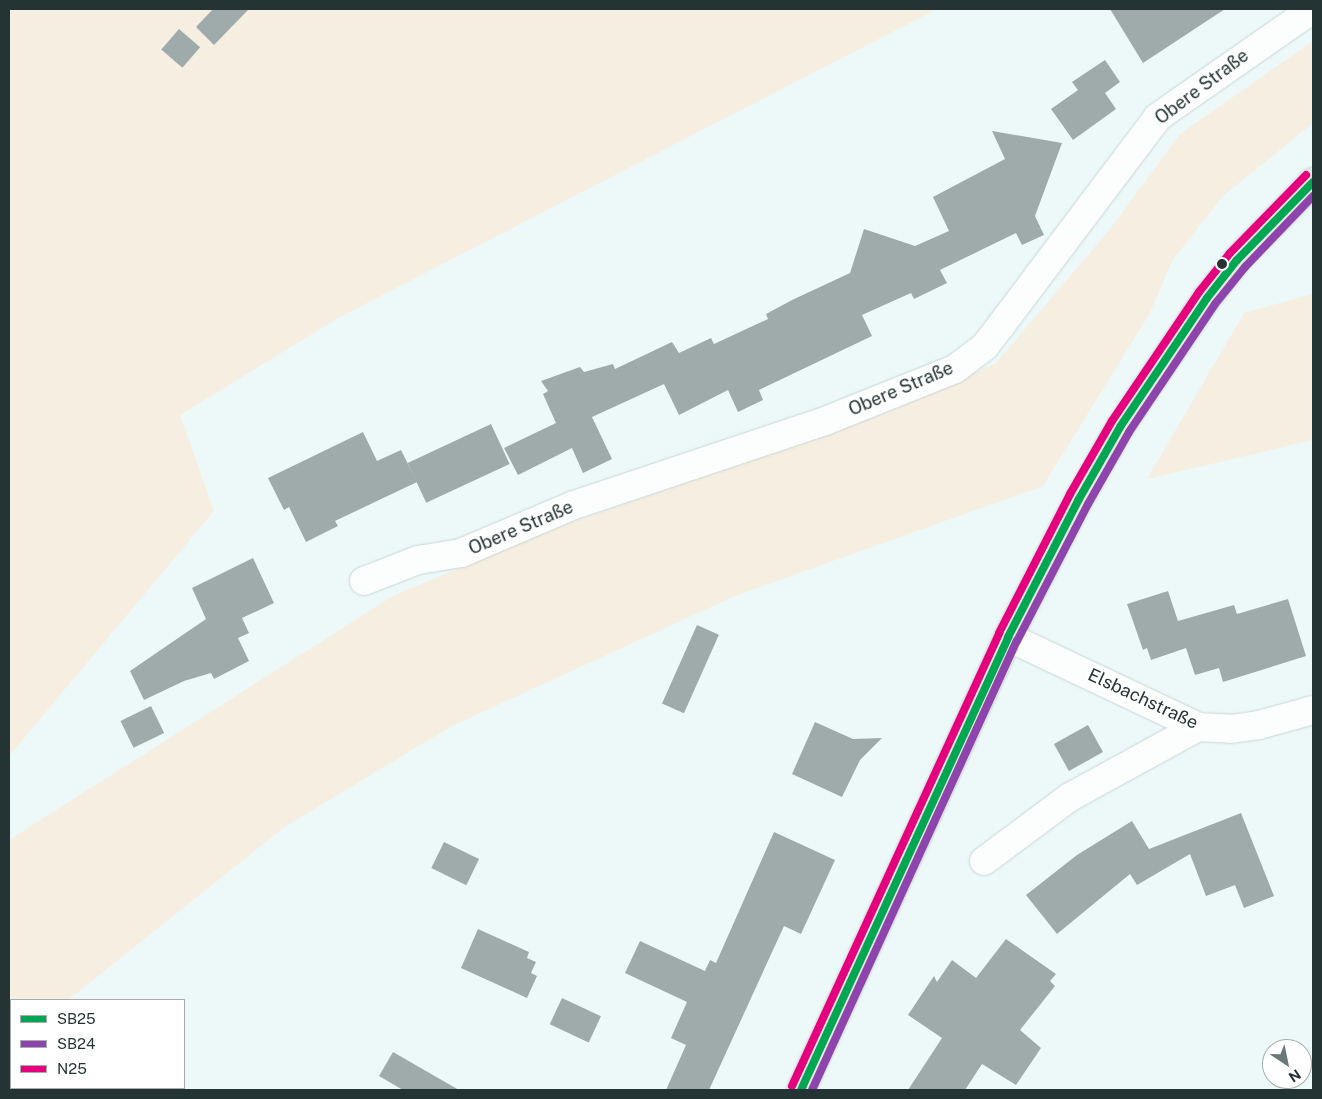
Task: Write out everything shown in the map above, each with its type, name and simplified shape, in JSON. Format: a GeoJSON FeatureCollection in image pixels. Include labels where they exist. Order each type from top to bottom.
{"type":"FeatureCollection","features":[{"type":"Feature","properties":{"kind":"main road"},"geometry":{"type":"LineString","coordinates":[[801,1090],[1008,637],[1042,567],[1120,427],[1226,273],[1313,182]]}},
{"type":"Feature","properties":{"kind":"street","name":"Obere Straße"},"geometry":{"type":"LineString","coordinates":[[364,581],[418,560],[460,553],[574,505],[825,421],[954,369],[984,346],[1008,317],[1158,117],[1313,10]]}},
{"type":"Feature","properties":{"kind":"street","name":"Elsbachstraße"},"geometry":{"type":"LineString","coordinates":[[1008,637],[1198,727],[1230,729],[1259,725],[1313,710]]}},
{"type":"Feature","properties":{"kind":"street"},"geometry":{"type":"LineString","coordinates":[[984,861],[1070,797],[1198,727]]}},
{"type":"Feature","properties":{"kind":"shaded area"},"geometry":{"type":"Polygon","coordinates":[[[9,9],[937,9],[340,317],[180,415],[214,511],[9,756],[9,9]]]}},
{"type":"Feature","properties":{"kind":"shaded area"},"geometry":{"type":"Polygon","coordinates":[[[1313,41],[1313,123],[1223,196],[1172,261],[1150,313],[1043,486],[735,596],[452,726],[286,826],[69,999],[10,999],[9,1050],[9,840],[393,596],[550,530],[887,413],[996,363],[1110,229],[1180,134],[1313,41]]]}},
{"type":"Feature","properties":{"kind":"shaded area"},"geometry":{"type":"Polygon","coordinates":[[[1313,294],[1313,440],[1147,479],[1244,313],[1313,294]]]}},
{"type":"Feature","properties":{"kind":"building"},"geometry":{"type":"Polygon","coordinates":[[[213,9],[249,9],[214,45],[196,27],[213,9]]]}},
{"type":"Feature","properties":{"kind":"building"},"geometry":{"type":"Polygon","coordinates":[[[1110,9],[1225,9],[1143,63],[1110,9]]]}},
{"type":"Feature","properties":{"kind":"building"},"geometry":{"type":"Polygon","coordinates":[[[179,29],[200,47],[182,68],[161,49],[179,29]]]}},
{"type":"Feature","properties":{"kind":"building"},"geometry":{"type":"Polygon","coordinates":[[[1105,60],[1120,82],[1105,93],[1116,109],[1073,140],[1051,109],[1078,90],[1072,82],[1105,60]]]}},
{"type":"Feature","properties":{"kind":"building"},"geometry":{"type":"Polygon","coordinates":[[[992,131],[1062,143],[1035,216],[1044,235],[1022,245],[1016,233],[940,270],[947,283],[914,299],[911,293],[862,315],[872,336],[759,390],[763,400],[738,412],[728,390],[679,415],[664,384],[592,417],[612,459],[583,473],[572,448],[518,475],[504,448],[556,423],[543,394],[548,391],[541,381],[580,367],[584,372],[613,364],[615,369],[672,342],[679,353],[711,338],[714,344],[768,319],[766,314],[850,273],[864,229],[915,246],[949,231],[933,197],[1005,159],[992,131]]]}},
{"type":"Feature","properties":{"kind":"building"},"geometry":{"type":"Polygon","coordinates":[[[491,424],[510,464],[426,503],[408,463],[491,424]]]}},
{"type":"Feature","properties":{"kind":"building"},"geometry":{"type":"Polygon","coordinates":[[[363,432],[377,461],[401,450],[417,482],[335,521],[338,526],[306,542],[289,507],[284,510],[268,478],[363,432]]]}},
{"type":"Feature","properties":{"kind":"building"},"geometry":{"type":"Polygon","coordinates":[[[253,558],[274,603],[242,618],[249,633],[238,638],[249,661],[214,679],[211,673],[184,681],[144,700],[130,671],[206,619],[192,588],[253,558]]]}},
{"type":"Feature","properties":{"kind":"building"},"geometry":{"type":"Polygon","coordinates":[[[1168,591],[1178,621],[1234,605],[1237,614],[1288,599],[1306,656],[1223,682],[1219,668],[1195,675],[1186,648],[1151,660],[1147,648],[1143,650],[1127,604],[1168,591]]]}},
{"type":"Feature","properties":{"kind":"building"},"geometry":{"type":"Polygon","coordinates":[[[697,625],[719,635],[684,713],[662,704],[697,625]]]}},
{"type":"Feature","properties":{"kind":"building"},"geometry":{"type":"Polygon","coordinates":[[[151,706],[164,733],[134,748],[120,721],[151,706]]]}},
{"type":"Feature","properties":{"kind":"building"},"geometry":{"type":"Polygon","coordinates":[[[815,722],[853,739],[882,738],[860,760],[842,797],[792,774],[815,722]]]}},
{"type":"Feature","properties":{"kind":"building"},"geometry":{"type":"Polygon","coordinates":[[[1088,725],[1103,752],[1069,771],[1054,744],[1088,725]]]}},
{"type":"Feature","properties":{"kind":"building"},"geometry":{"type":"Polygon","coordinates":[[[1241,813],[1274,896],[1244,908],[1235,885],[1206,896],[1190,854],[1137,885],[1130,874],[1057,934],[1026,895],[1077,855],[1132,821],[1149,849],[1241,813]]]}},
{"type":"Feature","properties":{"kind":"building"},"geometry":{"type":"Polygon","coordinates":[[[774,832],[835,860],[801,934],[784,926],[709,1090],[666,1090],[686,1045],[671,1038],[687,1002],[625,973],[640,941],[705,971],[710,960],[716,963],[774,832]]]}},
{"type":"Feature","properties":{"kind":"building"},"geometry":{"type":"Polygon","coordinates":[[[444,842],[479,859],[466,885],[431,868],[444,842]]]}},
{"type":"Feature","properties":{"kind":"building"},"geometry":{"type":"Polygon","coordinates":[[[478,929],[529,952],[527,958],[536,962],[531,973],[537,976],[527,998],[461,968],[478,929]]]}},
{"type":"Feature","properties":{"kind":"building"},"geometry":{"type":"Polygon","coordinates":[[[1006,939],[1056,974],[1050,981],[1055,986],[1020,1030],[1041,1048],[1016,1085],[982,1064],[965,1090],[908,1090],[942,1038],[908,1015],[934,976],[937,982],[952,960],[976,978],[1006,939]]]}},
{"type":"Feature","properties":{"kind":"building"},"geometry":{"type":"Polygon","coordinates":[[[562,998],[601,1016],[589,1042],[550,1024],[562,998]]]}},
{"type":"Feature","properties":{"kind":"building"},"geometry":{"type":"Polygon","coordinates":[[[393,1052],[459,1090],[403,1090],[379,1076],[393,1052]]]}},
{"type":"Feature","properties":{"kind":"transit line","name":"N25"},"geometry":{"type":"LineString","coordinates":[[792,1086],[999,633],[1070,494],[1112,421],[1199,292],[1230,253],[1306,175]]}},
{"type":"Feature","properties":{"kind":"transit line","name":"SB25"},"geometry":{"type":"LineString","coordinates":[[801,1090],[1008,637],[1079,499],[1120,427],[1207,298],[1237,260],[1313,182]]}},
{"type":"Feature","properties":{"kind":"transit line","name":"SB24"},"geometry":{"type":"LineString","coordinates":[[812,1090],[1017,641],[1088,504],[1129,432],[1215,304],[1245,267],[1313,196]]}}]}
